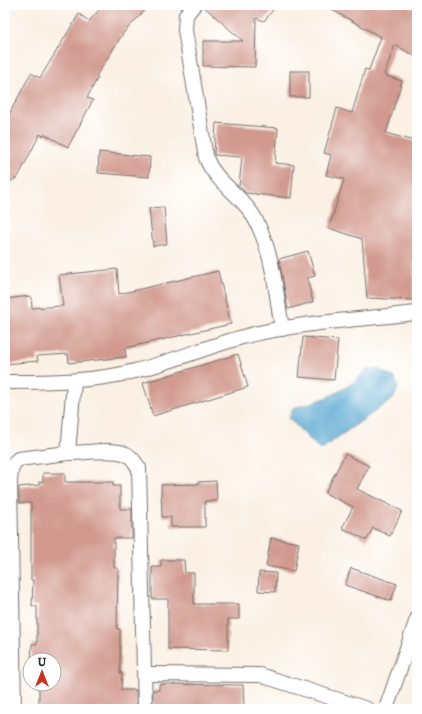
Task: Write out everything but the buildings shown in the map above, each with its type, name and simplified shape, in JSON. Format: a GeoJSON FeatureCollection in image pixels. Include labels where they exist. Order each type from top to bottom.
{"type":"FeatureCollection","features":[{"type":"Feature","properties":{"kind":"street"},"geometry":{"type":"LineString","coordinates":[[194,5],[186,15],[184,30],[206,158],[211,171],[242,202],[253,216],[260,230],[269,256],[282,330]]}},
{"type":"Feature","properties":{"kind":"street"},"geometry":{"type":"LineString","coordinates":[[5,382],[74,381],[94,379],[135,371],[227,342],[282,330],[316,324],[417,313]]}},
{"type":"Feature","properties":{"kind":"street"},"geometry":{"type":"LineString","coordinates":[[68,453],[74,381]]}},
{"type":"Feature","properties":{"kind":"street"},"geometry":{"type":"LineString","coordinates":[[14,709],[11,470],[13,464],[18,459],[68,453],[115,451],[131,457],[139,468],[145,709]]}},
{"type":"Feature","properties":{"kind":"street"},"geometry":{"type":"LineString","coordinates":[[386,709],[417,618]]}},
{"type":"Feature","properties":{"kind":"street"},"geometry":{"type":"LineString","coordinates":[[145,674],[260,675],[367,709]]}},
{"type":"Feature","properties":{"kind":"water"},"geometry":{"type":"Polygon","coordinates":[[[378,369],[395,378],[398,387],[394,398],[320,450],[289,418],[293,408],[332,395],[359,378],[366,370],[378,369]]]}}]}
